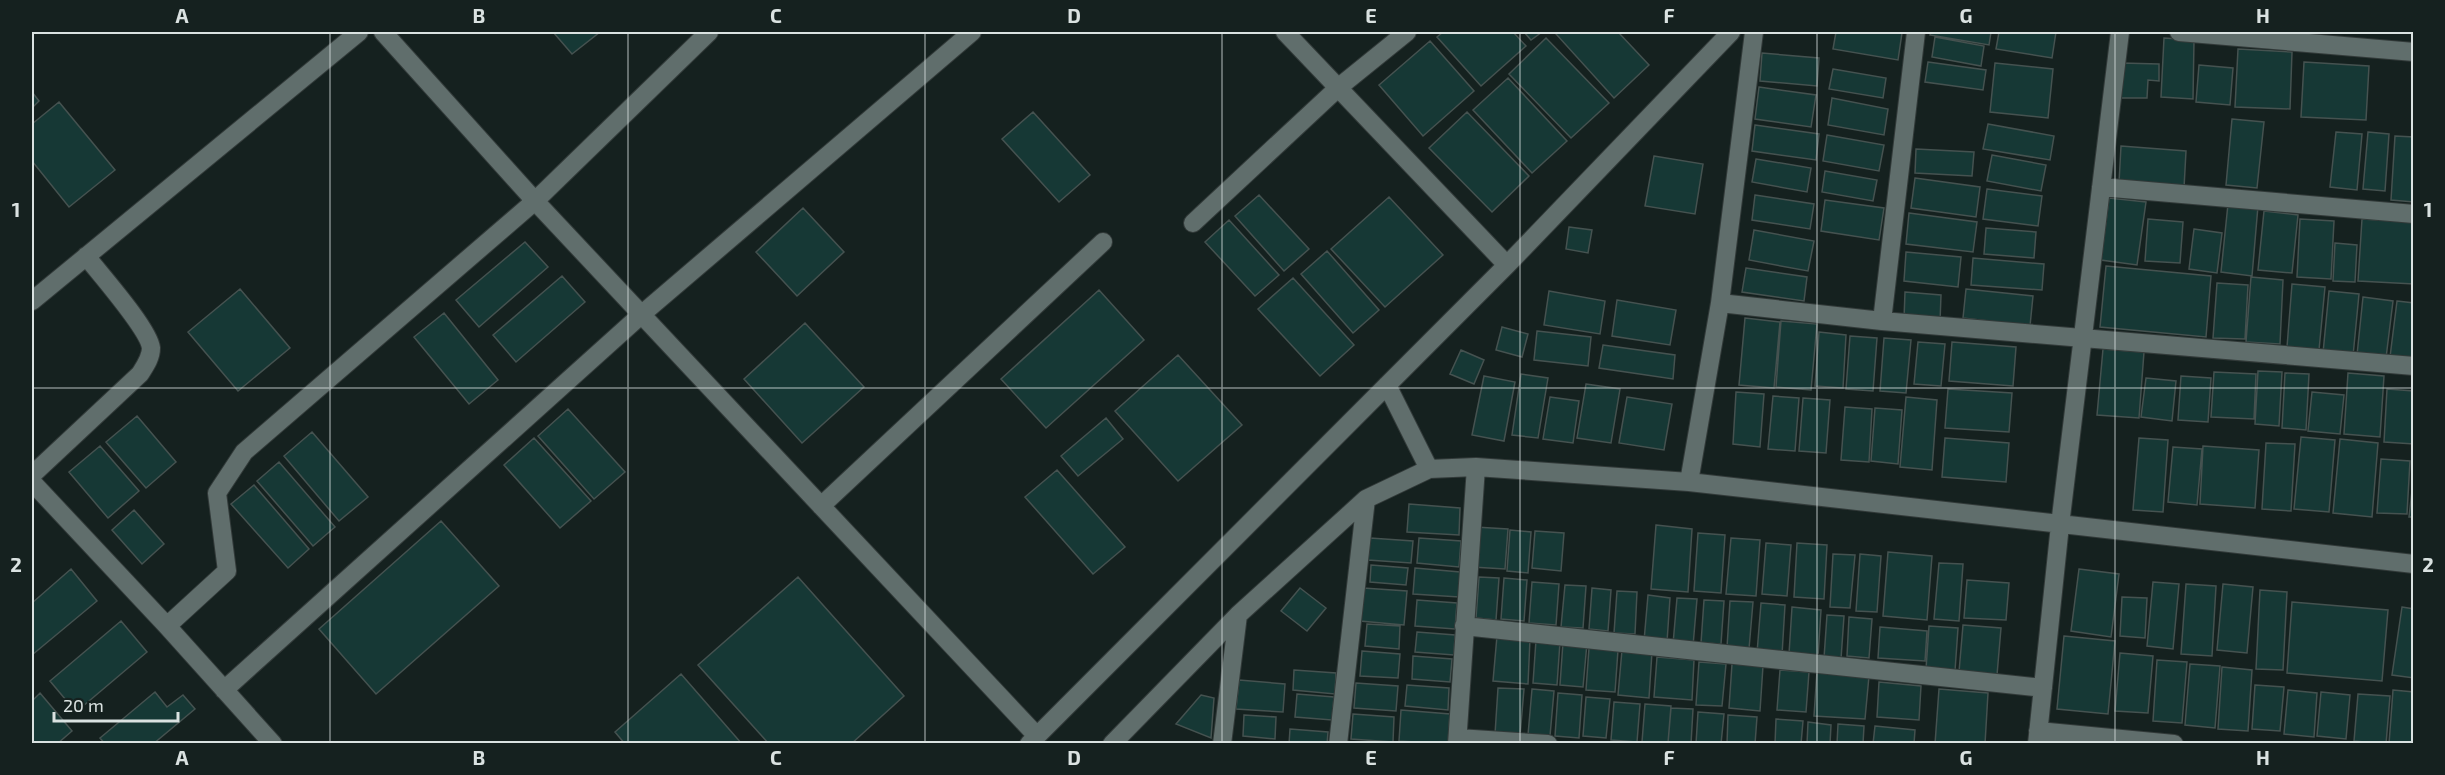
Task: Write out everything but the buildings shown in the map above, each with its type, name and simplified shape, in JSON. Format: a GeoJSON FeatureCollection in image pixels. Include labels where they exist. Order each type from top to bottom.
{"type":"FeatureCollection","features":[{"type":"Feature","properties":{"kind":"street"},"geometry":{"type":"LineString","coordinates":[[32,301],[359,32]]}},
{"type":"Feature","properties":{"kind":"street"},"geometry":{"type":"LineString","coordinates":[[383,32],[535,201],[821,506],[1033,740],[1507,265],[1731,32]]}},
{"type":"Feature","properties":{"kind":"street"},"geometry":{"type":"LineString","coordinates":[[167,626],[227,570],[217,493],[244,452],[535,201],[710,32]]}},
{"type":"Feature","properties":{"kind":"street"},"geometry":{"type":"LineString","coordinates":[[224,690],[642,314],[972,32]]}},
{"type":"Feature","properties":{"kind":"street"},"geometry":{"type":"LineString","coordinates":[[1285,32],[1507,265]]}},
{"type":"Feature","properties":{"kind":"street"},"geometry":{"type":"LineString","coordinates":[[1193,223],[1339,87],[1407,32]]}},
{"type":"Feature","properties":{"kind":"street"},"geometry":{"type":"LineString","coordinates":[[1689,482],[1720,303],[1754,32]]}},
{"type":"Feature","properties":{"kind":"street"},"geometry":{"type":"LineString","coordinates":[[1882,321],[1916,32]]}},
{"type":"Feature","properties":{"kind":"street"},"geometry":{"type":"LineString","coordinates":[[2120,32],[2060,525],[2038,737],[2174,744]]}},
{"type":"Feature","properties":{"kind":"street"},"geometry":{"type":"LineString","coordinates":[[2179,32],[2414,52]]}},
{"type":"Feature","properties":{"kind":"street"},"geometry":{"type":"LineString","coordinates":[[2101,187],[2414,214]]}},
{"type":"Feature","properties":{"kind":"street"},"geometry":{"type":"LineString","coordinates":[[821,506],[1103,242]]}},
{"type":"Feature","properties":{"kind":"street"},"geometry":{"type":"LineString","coordinates":[[32,475],[140,374],[149,360],[151,347],[144,331],[86,256]]}},
{"type":"Feature","properties":{"kind":"street"},"geometry":{"type":"LineString","coordinates":[[1720,303],[1882,321],[2414,366]]}},
{"type":"Feature","properties":{"kind":"street"},"geometry":{"type":"LineString","coordinates":[[1387,386],[1430,469]]}},
{"type":"Feature","properties":{"kind":"street"},"geometry":{"type":"LineString","coordinates":[[1476,467],[1457,741],[1548,744]]}},
{"type":"Feature","properties":{"kind":"street"},"geometry":{"type":"LineString","coordinates":[[1112,744],[1238,615],[1366,499],[1430,469],[1476,467],[1689,482],[2414,564]]}},
{"type":"Feature","properties":{"kind":"street"},"geometry":{"type":"LineString","coordinates":[[32,482],[167,626],[273,744]]}},
{"type":"Feature","properties":{"kind":"street"},"geometry":{"type":"LineString","coordinates":[[1338,744],[1366,499]]}},
{"type":"Feature","properties":{"kind":"street"},"geometry":{"type":"LineString","coordinates":[[1222,744],[1238,615]]}},
{"type":"Feature","properties":{"kind":"street"},"geometry":{"type":"LineString","coordinates":[[1464,626],[2043,688]]}}]}
